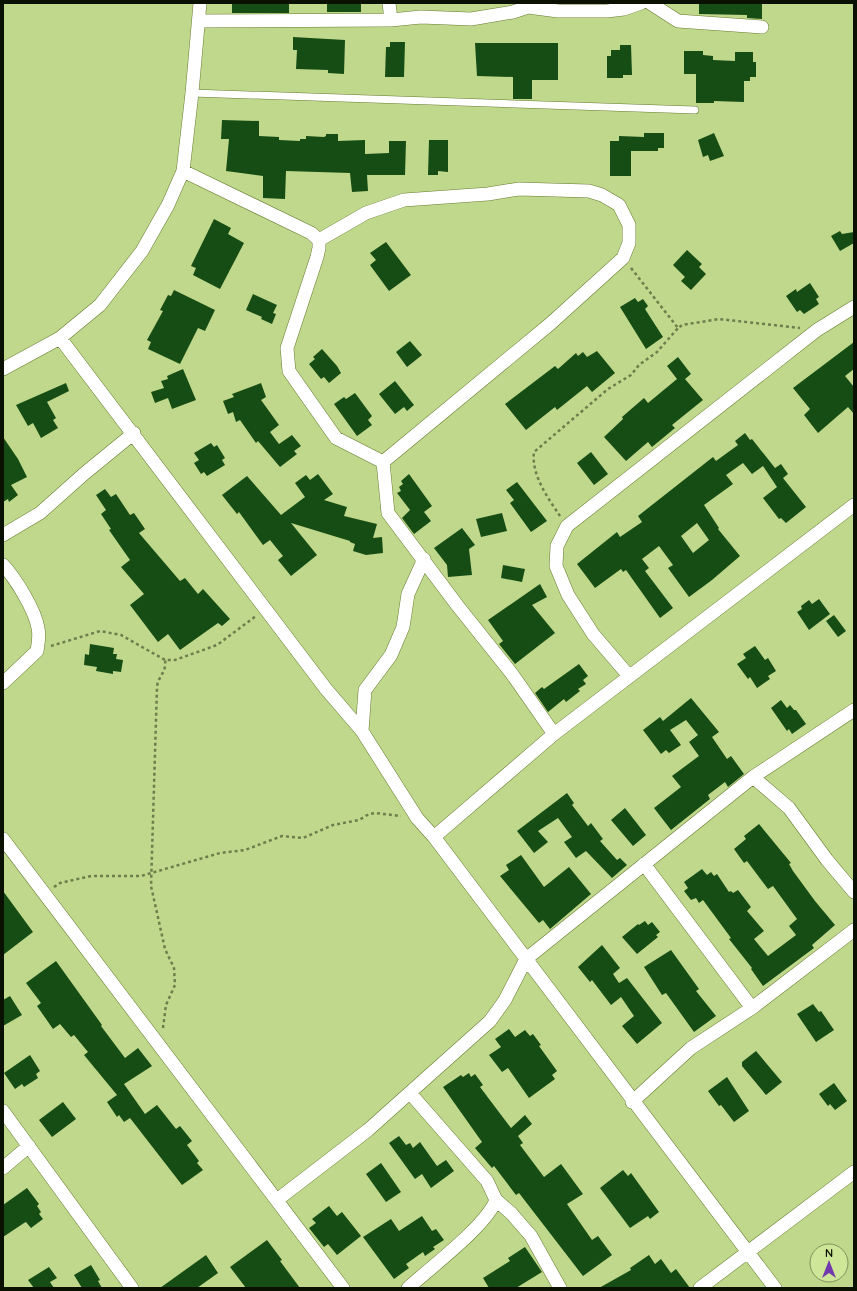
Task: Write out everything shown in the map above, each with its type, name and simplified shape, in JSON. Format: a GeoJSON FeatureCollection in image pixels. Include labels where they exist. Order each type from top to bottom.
{"type":"FeatureCollection","features":[{"type":"Feature","properties":{"kind":"street"},"geometry":{"type":"LineString","coordinates":[[3,369],[60,338],[100,305],[142,251],[168,205],[183,172],[200,3]]}},
{"type":"Feature","properties":{"kind":"street"},"geometry":{"type":"LineString","coordinates":[[389,3],[391,20]]}},
{"type":"Feature","properties":{"kind":"street"},"geometry":{"type":"LineString","coordinates":[[199,21],[391,20],[421,17],[471,19],[513,12],[528,5],[558,11],[607,11],[624,9],[640,3]]}},
{"type":"Feature","properties":{"kind":"street"},"geometry":{"type":"LineString","coordinates":[[650,3],[678,22],[762,27]]}},
{"type":"Feature","properties":{"kind":"street"},"geometry":{"type":"LineString","coordinates":[[183,172],[311,233],[319,240],[317,257],[287,348],[290,371],[336,438],[383,462]]}},
{"type":"Feature","properties":{"kind":"street"},"geometry":{"type":"LineString","coordinates":[[319,240],[366,214],[404,200],[488,194],[519,189],[589,191],[602,195],[619,206],[629,225],[629,243],[623,258],[550,324],[383,462]]}},
{"type":"Feature","properties":{"kind":"street"},"geometry":{"type":"LineString","coordinates":[[629,676],[593,634],[568,595],[556,566],[556,546],[567,526],[817,330],[854,307]]}},
{"type":"Feature","properties":{"kind":"street"},"geometry":{"type":"LineString","coordinates":[[60,338],[326,689],[362,731],[417,818],[434,837],[632,1102],[775,1288]]}},
{"type":"Feature","properties":{"kind":"street"},"geometry":{"type":"LineString","coordinates":[[3,536],[40,513],[84,473],[134,434]]}},
{"type":"Feature","properties":{"kind":"street"},"geometry":{"type":"LineString","coordinates":[[383,462],[388,513],[424,559],[457,605],[512,674],[554,734]]}},
{"type":"Feature","properties":{"kind":"street"},"geometry":{"type":"LineString","coordinates":[[434,837],[554,734],[854,505]]}},
{"type":"Feature","properties":{"kind":"street"},"geometry":{"type":"LineString","coordinates":[[362,731],[365,690],[391,655],[402,627],[408,594],[424,559]]}},
{"type":"Feature","properties":{"kind":"street"},"geometry":{"type":"LineString","coordinates":[[3,565],[14,576],[36,622],[39,636],[37,651],[3,683]]}},
{"type":"Feature","properties":{"kind":"street"},"geometry":{"type":"LineString","coordinates":[[277,1200],[368,1130],[490,1021],[505,1000],[526,959],[753,776],[854,710]]}},
{"type":"Feature","properties":{"kind":"street"},"geometry":{"type":"LineString","coordinates":[[753,776],[789,808],[827,860],[854,892]]}},
{"type":"Feature","properties":{"kind":"street"},"geometry":{"type":"LineString","coordinates":[[3,839],[343,1288]]}},
{"type":"Feature","properties":{"kind":"street"},"geometry":{"type":"LineString","coordinates":[[644,864],[752,1008]]}},
{"type":"Feature","properties":{"kind":"street"},"geometry":{"type":"LineString","coordinates":[[632,1102],[691,1048],[752,1008],[854,930]]}},
{"type":"Feature","properties":{"kind":"street"},"geometry":{"type":"LineString","coordinates":[[410,1093],[487,1181],[496,1200],[531,1236],[560,1288]]}},
{"type":"Feature","properties":{"kind":"street"},"geometry":{"type":"LineString","coordinates":[[3,1111],[132,1288]]}},
{"type":"Feature","properties":{"kind":"street"},"geometry":{"type":"LineString","coordinates":[[3,1168],[29,1146]]}},
{"type":"Feature","properties":{"kind":"street"},"geometry":{"type":"LineString","coordinates":[[700,1288],[854,1172]]}},
{"type":"Feature","properties":{"kind":"street"},"geometry":{"type":"LineString","coordinates":[[408,1288],[460,1243],[493,1207],[496,1200]]}},
{"type":"Feature","properties":{"kind":"lane"},"geometry":{"type":"LineString","coordinates":[[192,93],[695,110]]}},
{"type":"Feature","properties":{"kind":"path"},"geometry":{"type":"LineString","coordinates":[[623,258],[678,328]]}},
{"type":"Feature","properties":{"kind":"path"},"geometry":{"type":"LineString","coordinates":[[567,526],[543,490],[533,459],[534,452],[608,390],[631,375],[639,365],[657,352],[678,328],[682,325],[719,319],[817,330]]}},
{"type":"Feature","properties":{"kind":"path"},"geometry":{"type":"LineString","coordinates":[[37,651],[100,631],[121,635],[165,660],[175,660],[218,645],[265,609]]}},
{"type":"Feature","properties":{"kind":"path"},"geometry":{"type":"LineString","coordinates":[[156,1040],[162,1034],[166,1005],[175,985],[174,968],[165,949],[151,886],[153,871],[157,680],[164,673],[166,666],[165,660]]}},
{"type":"Feature","properties":{"kind":"path"},"geometry":{"type":"LineString","coordinates":[[43,893],[60,883],[91,876],[141,876],[153,871],[220,853],[246,850],[282,836],[303,838],[333,825],[359,820],[369,814],[375,813],[417,818]]}},
{"type":"Feature","properties":{"kind":"building"},"geometry":{"type":"Polygon","coordinates":[[[232,3],[289,3],[289,13],[232,13],[232,3]]]}},
{"type":"Feature","properties":{"kind":"building"},"geometry":{"type":"Polygon","coordinates":[[[327,3],[361,3],[361,12],[327,12],[327,3]]]}},
{"type":"Feature","properties":{"kind":"building"},"geometry":{"type":"Polygon","coordinates":[[[699,3],[762,3],[762,19],[747,18],[747,15],[699,14],[699,3]]]}},
{"type":"Feature","properties":{"kind":"building"},"geometry":{"type":"Polygon","coordinates":[[[293,37],[345,40],[344,74],[328,73],[328,70],[296,69],[297,50],[293,50],[293,37]]]}},
{"type":"Feature","properties":{"kind":"building"},"geometry":{"type":"Polygon","coordinates":[[[390,42],[405,42],[404,77],[385,77],[386,47],[390,47],[390,42]]]}},
{"type":"Feature","properties":{"kind":"building"},"geometry":{"type":"Polygon","coordinates":[[[475,43],[558,43],[558,80],[532,80],[532,99],[513,99],[513,77],[477,76],[475,43]]]}},
{"type":"Feature","properties":{"kind":"building"},"geometry":{"type":"Polygon","coordinates":[[[620,45],[631,45],[632,75],[623,75],[623,78],[607,78],[607,56],[611,56],[611,50],[620,50],[620,45]]]}},
{"type":"Feature","properties":{"kind":"building"},"geometry":{"type":"Polygon","coordinates":[[[684,51],[703,51],[703,55],[713,56],[713,60],[735,61],[735,52],[753,52],[753,62],[756,62],[756,77],[750,77],[750,81],[744,81],[744,102],[714,101],[714,103],[696,103],[696,74],[684,74],[684,51]]]}},
{"type":"Feature","properties":{"kind":"building"},"geometry":{"type":"Polygon","coordinates":[[[222,120],[259,121],[259,136],[279,137],[279,140],[300,141],[300,139],[306,139],[306,136],[324,137],[326,134],[338,134],[338,141],[365,140],[365,154],[389,153],[389,141],[406,141],[405,175],[367,175],[368,191],[352,192],[350,173],[286,171],[285,199],[263,198],[263,176],[226,171],[229,139],[221,139],[222,120]]]}},
{"type":"Feature","properties":{"kind":"building"},"geometry":{"type":"Polygon","coordinates":[[[644,133],[664,133],[664,148],[658,148],[658,151],[631,151],[631,176],[610,176],[610,141],[619,141],[619,136],[644,137],[644,133]]]}},
{"type":"Feature","properties":{"kind":"building"},"geometry":{"type":"Polygon","coordinates":[[[714,133],[724,156],[710,161],[708,155],[703,157],[698,140],[714,133]]]}},
{"type":"Feature","properties":{"kind":"building"},"geometry":{"type":"Polygon","coordinates":[[[429,140],[448,140],[448,172],[438,171],[438,175],[428,175],[429,140]]]}},
{"type":"Feature","properties":{"kind":"building"},"geometry":{"type":"Polygon","coordinates":[[[214,219],[231,228],[228,234],[244,243],[220,289],[193,275],[196,268],[191,266],[214,219]]]}},
{"type":"Feature","properties":{"kind":"building"},"geometry":{"type":"Polygon","coordinates":[[[840,231],[842,234],[854,232],[854,243],[840,251],[831,236],[840,231]]]}},
{"type":"Feature","properties":{"kind":"building"},"geometry":{"type":"Polygon","coordinates":[[[386,242],[411,275],[389,291],[370,265],[376,260],[370,253],[386,242]]]}},
{"type":"Feature","properties":{"kind":"building"},"geometry":{"type":"Polygon","coordinates":[[[687,250],[702,264],[699,267],[706,274],[691,290],[681,281],[685,277],[673,265],[687,250]]]}},
{"type":"Feature","properties":{"kind":"building"},"geometry":{"type":"Polygon","coordinates":[[[810,283],[819,297],[816,299],[819,304],[804,314],[800,310],[797,312],[786,296],[796,289],[797,292],[810,283]]]}},
{"type":"Feature","properties":{"kind":"building"},"geometry":{"type":"Polygon","coordinates":[[[174,290],[215,310],[205,331],[198,328],[180,364],[148,349],[151,342],[147,340],[163,311],[160,310],[168,295],[171,296],[174,290]]]}},
{"type":"Feature","properties":{"kind":"building"},"geometry":{"type":"Polygon","coordinates":[[[253,294],[277,305],[273,313],[276,314],[272,324],[261,319],[262,317],[246,310],[253,294]]]}},
{"type":"Feature","properties":{"kind":"building"},"geometry":{"type":"Polygon","coordinates":[[[635,298],[638,302],[643,299],[648,306],[645,309],[663,337],[646,349],[620,307],[635,298]]]}},
{"type":"Feature","properties":{"kind":"building"},"geometry":{"type":"Polygon","coordinates":[[[410,341],[422,355],[407,367],[396,352],[410,341]]]}},
{"type":"Feature","properties":{"kind":"building"},"geometry":{"type":"Polygon","coordinates":[[[854,342],[854,369],[845,376],[854,387],[854,414],[848,407],[818,433],[804,415],[810,409],[793,388],[854,342]]]}},
{"type":"Feature","properties":{"kind":"building"},"geometry":{"type":"Polygon","coordinates":[[[322,349],[337,366],[341,373],[329,383],[324,377],[321,379],[309,364],[315,359],[313,357],[322,349]]]}},
{"type":"Feature","properties":{"kind":"building"},"geometry":{"type":"Polygon","coordinates":[[[597,351],[615,373],[592,392],[587,386],[557,410],[555,407],[526,430],[505,404],[555,366],[558,369],[576,353],[578,356],[583,352],[587,357],[597,351]]]}},
{"type":"Feature","properties":{"kind":"building"},"geometry":{"type":"Polygon","coordinates":[[[678,357],[691,374],[685,379],[703,400],[672,425],[675,428],[652,447],[648,442],[626,461],[604,437],[623,419],[622,417],[644,398],[648,403],[677,379],[667,366],[678,357]]]}},
{"type":"Feature","properties":{"kind":"building"},"geometry":{"type":"Polygon","coordinates":[[[183,369],[196,400],[172,409],[168,398],[155,403],[151,392],[164,388],[161,381],[168,379],[167,376],[183,369]]]}},
{"type":"Feature","properties":{"kind":"building"},"geometry":{"type":"Polygon","coordinates":[[[395,381],[414,405],[407,411],[404,407],[395,414],[379,394],[395,381]]]}},
{"type":"Feature","properties":{"kind":"building"},"geometry":{"type":"Polygon","coordinates":[[[66,383],[69,391],[47,402],[56,418],[53,420],[58,428],[41,438],[33,423],[28,426],[16,405],[66,383]]]}},
{"type":"Feature","properties":{"kind":"building"},"geometry":{"type":"Polygon","coordinates":[[[261,383],[266,397],[261,400],[279,425],[270,432],[279,444],[292,435],[301,446],[294,451],[297,454],[280,467],[258,441],[256,443],[240,420],[236,422],[233,412],[228,414],[223,401],[234,397],[232,394],[261,383]]]}},
{"type":"Feature","properties":{"kind":"building"},"geometry":{"type":"Polygon","coordinates":[[[355,393],[372,416],[368,420],[372,425],[357,436],[334,404],[344,397],[346,399],[355,393]]]}},
{"type":"Feature","properties":{"kind":"building"},"geometry":{"type":"Polygon","coordinates":[[[745,433],[750,440],[752,439],[775,468],[781,464],[788,474],[783,478],[806,507],[786,523],[781,518],[779,519],[763,498],[777,487],[763,466],[752,474],[743,463],[726,475],[733,484],[704,505],[719,528],[718,529],[740,556],[712,580],[689,597],[668,568],[673,565],[659,546],[642,559],[649,568],[645,571],[673,608],[660,618],[626,570],[623,572],[621,569],[595,588],[577,564],[617,532],[620,537],[642,522],[638,516],[713,457],[716,461],[738,445],[735,441],[745,433]],[[697,523],[681,536],[693,553],[709,540],[697,523]]]}},
{"type":"Feature","properties":{"kind":"building"},"geometry":{"type":"Polygon","coordinates":[[[3,437],[18,459],[27,477],[11,485],[18,495],[9,502],[8,499],[3,502],[3,437]]]}},
{"type":"Feature","properties":{"kind":"building"},"geometry":{"type":"Polygon","coordinates":[[[211,443],[214,447],[217,445],[225,458],[222,460],[225,465],[207,476],[204,472],[201,474],[194,463],[199,460],[194,453],[211,443]]]}},
{"type":"Feature","properties":{"kind":"building"},"geometry":{"type":"Polygon","coordinates":[[[591,452],[608,474],[594,485],[577,463],[591,452]]]}},
{"type":"Feature","properties":{"kind":"building"},"geometry":{"type":"Polygon","coordinates":[[[318,474],[333,494],[324,500],[347,507],[344,516],[377,524],[373,538],[382,537],[383,553],[366,555],[353,551],[355,544],[350,541],[291,523],[317,555],[291,576],[278,560],[283,556],[270,540],[263,545],[239,512],[237,514],[222,495],[247,476],[281,515],[305,497],[295,483],[306,475],[310,480],[318,474]]]}},
{"type":"Feature","properties":{"kind":"building"},"geometry":{"type":"Polygon","coordinates":[[[409,474],[432,506],[424,512],[431,521],[414,534],[402,518],[410,510],[397,493],[401,491],[399,487],[403,484],[401,481],[409,474]]]}},
{"type":"Feature","properties":{"kind":"building"},"geometry":{"type":"Polygon","coordinates":[[[517,482],[547,521],[531,532],[510,503],[514,500],[506,490],[517,482]]]}},
{"type":"Feature","properties":{"kind":"building"},"geometry":{"type":"Polygon","coordinates":[[[105,489],[111,497],[116,494],[130,515],[134,513],[145,529],[139,533],[180,581],[185,578],[198,594],[203,589],[230,619],[222,626],[218,623],[180,650],[168,634],[158,642],[130,605],[144,594],[121,567],[130,560],[109,530],[111,529],[101,514],[106,510],[96,495],[105,489]]]}},
{"type":"Feature","properties":{"kind":"building"},"geometry":{"type":"Polygon","coordinates":[[[502,513],[507,531],[481,537],[476,519],[502,513]]]}},
{"type":"Feature","properties":{"kind":"building"},"geometry":{"type":"Polygon","coordinates":[[[462,528],[475,545],[469,549],[472,575],[448,577],[447,565],[434,548],[462,528]]]}},
{"type":"Feature","properties":{"kind":"building"},"geometry":{"type":"Polygon","coordinates":[[[503,565],[525,569],[522,582],[501,578],[503,565]]]}},
{"type":"Feature","properties":{"kind":"building"},"geometry":{"type":"Polygon","coordinates":[[[540,584],[547,597],[532,605],[555,633],[515,664],[499,644],[503,641],[488,620],[540,584]]]}},
{"type":"Feature","properties":{"kind":"building"},"geometry":{"type":"Polygon","coordinates":[[[819,599],[830,614],[809,630],[797,612],[802,609],[801,606],[809,600],[812,604],[819,599]]]}},
{"type":"Feature","properties":{"kind":"building"},"geometry":{"type":"Polygon","coordinates":[[[834,615],[846,631],[838,637],[826,621],[834,615]]]}},
{"type":"Feature","properties":{"kind":"building"},"geometry":{"type":"Polygon","coordinates":[[[90,644],[114,648],[113,654],[117,654],[116,659],[123,660],[121,672],[113,671],[113,674],[96,671],[97,667],[84,665],[85,654],[89,655],[90,644]]]}},
{"type":"Feature","properties":{"kind":"building"},"geometry":{"type":"Polygon","coordinates":[[[755,646],[765,660],[768,658],[776,671],[768,676],[770,679],[757,688],[750,677],[748,679],[737,664],[746,658],[743,654],[755,646]]]}},
{"type":"Feature","properties":{"kind":"building"},"geometry":{"type":"Polygon","coordinates":[[[579,664],[588,676],[583,680],[586,684],[578,689],[580,691],[566,702],[564,699],[548,712],[535,693],[542,687],[544,689],[579,664]]]}},
{"type":"Feature","properties":{"kind":"building"},"geometry":{"type":"Polygon","coordinates":[[[691,698],[719,732],[712,737],[727,759],[731,756],[744,774],[728,787],[725,782],[708,795],[710,799],[671,830],[654,808],[681,787],[672,776],[699,756],[689,742],[698,735],[686,720],[670,730],[681,745],[669,753],[666,750],[661,754],[643,730],[660,717],[663,721],[691,698]]]}},
{"type":"Feature","properties":{"kind":"building"},"geometry":{"type":"Polygon","coordinates":[[[781,700],[787,708],[790,705],[794,710],[796,710],[806,724],[792,734],[789,729],[787,731],[771,708],[781,700]]]}},
{"type":"Feature","properties":{"kind":"building"},"geometry":{"type":"Polygon","coordinates":[[[567,793],[574,803],[572,805],[588,826],[591,823],[603,839],[600,841],[617,860],[620,858],[627,865],[612,878],[586,851],[576,858],[564,842],[572,837],[558,818],[538,831],[548,842],[534,853],[517,831],[567,793]]]}},
{"type":"Feature","properties":{"kind":"building"},"geometry":{"type":"Polygon","coordinates":[[[625,808],[646,835],[633,846],[611,820],[625,808]]]}},
{"type":"Feature","properties":{"kind":"building"},"geometry":{"type":"Polygon","coordinates":[[[759,824],[791,863],[789,864],[793,871],[835,925],[812,945],[814,948],[763,986],[751,969],[752,968],[729,939],[731,938],[703,900],[699,903],[696,898],[691,900],[684,891],[688,888],[684,882],[702,869],[707,875],[711,872],[714,876],[717,874],[729,892],[731,891],[733,893],[738,890],[751,907],[747,911],[764,931],[754,939],[768,956],[796,935],[789,926],[797,919],[773,886],[768,889],[747,861],[744,863],[734,849],[746,839],[744,836],[759,824]]]}},
{"type":"Feature","properties":{"kind":"building"},"geometry":{"type":"Polygon","coordinates":[[[521,855],[544,887],[569,867],[591,894],[550,929],[543,920],[539,923],[500,876],[509,870],[506,865],[521,855]]]}},
{"type":"Feature","properties":{"kind":"building"},"geometry":{"type":"Polygon","coordinates":[[[3,891],[33,932],[3,955],[3,891]]]}},
{"type":"Feature","properties":{"kind":"building"},"geometry":{"type":"Polygon","coordinates":[[[645,921],[648,925],[652,922],[660,932],[656,935],[658,937],[637,954],[622,937],[638,924],[639,925],[645,921]]]}},
{"type":"Feature","properties":{"kind":"building"},"geometry":{"type":"Polygon","coordinates":[[[602,945],[620,968],[613,974],[619,983],[627,978],[662,1023],[637,1044],[622,1026],[634,1016],[621,997],[611,1005],[592,980],[590,982],[578,967],[602,945]]]}},
{"type":"Feature","properties":{"kind":"building"},"geometry":{"type":"Polygon","coordinates":[[[671,950],[699,989],[696,991],[716,1016],[694,1032],[666,993],[662,995],[644,967],[671,950]]]}},
{"type":"Feature","properties":{"kind":"building"},"geometry":{"type":"Polygon","coordinates":[[[56,961],[125,1058],[138,1048],[152,1066],[124,1084],[145,1114],[157,1105],[176,1129],[180,1126],[192,1141],[187,1145],[199,1161],[197,1163],[203,1170],[182,1185],[130,1118],[124,1122],[119,1115],[117,1117],[107,1102],[117,1095],[84,1055],[88,1052],[74,1035],[71,1037],[60,1024],[53,1029],[37,1006],[41,1003],[26,983],[56,961]]]}},
{"type":"Feature","properties":{"kind":"building"},"geometry":{"type":"Polygon","coordinates":[[[10,996],[22,1015],[3,1026],[3,1000],[10,996]]]}},
{"type":"Feature","properties":{"kind":"building"},"geometry":{"type":"Polygon","coordinates":[[[813,1004],[819,1012],[821,1011],[834,1030],[816,1042],[797,1014],[813,1004]]]}},
{"type":"Feature","properties":{"kind":"building"},"geometry":{"type":"Polygon","coordinates":[[[509,1029],[515,1037],[525,1030],[530,1036],[533,1034],[541,1045],[539,1046],[557,1071],[552,1075],[555,1079],[529,1098],[508,1068],[502,1072],[489,1055],[501,1047],[495,1039],[509,1029]]]}},
{"type":"Feature","properties":{"kind":"building"},"geometry":{"type":"Polygon","coordinates":[[[756,1051],[782,1082],[766,1095],[742,1066],[742,1062],[756,1051]]]}},
{"type":"Feature","properties":{"kind":"building"},"geometry":{"type":"Polygon","coordinates":[[[30,1055],[40,1071],[36,1074],[38,1078],[24,1087],[22,1084],[15,1089],[4,1073],[30,1055]]]}},
{"type":"Feature","properties":{"kind":"building"},"geometry":{"type":"Polygon","coordinates":[[[469,1073],[471,1077],[475,1074],[483,1085],[480,1087],[511,1128],[525,1115],[532,1124],[518,1136],[523,1143],[520,1145],[544,1177],[561,1164],[583,1194],[567,1204],[592,1240],[598,1236],[612,1255],[583,1276],[519,1193],[516,1195],[494,1166],[492,1168],[475,1148],[482,1142],[443,1087],[461,1075],[463,1077],[469,1073]]]}},
{"type":"Feature","properties":{"kind":"building"},"geometry":{"type":"Polygon","coordinates":[[[727,1077],[749,1111],[734,1122],[721,1105],[719,1106],[708,1091],[727,1077]]]}},
{"type":"Feature","properties":{"kind":"building"},"geometry":{"type":"Polygon","coordinates":[[[834,1083],[847,1101],[835,1110],[830,1104],[828,1106],[819,1094],[834,1083]]]}},
{"type":"Feature","properties":{"kind":"building"},"geometry":{"type":"Polygon","coordinates":[[[63,1102],[76,1119],[52,1137],[39,1120],[63,1102]]]}},
{"type":"Feature","properties":{"kind":"building"},"geometry":{"type":"Polygon","coordinates":[[[399,1136],[406,1145],[410,1143],[413,1148],[420,1142],[437,1166],[446,1160],[454,1171],[431,1188],[422,1174],[415,1179],[389,1143],[399,1136]]]}},
{"type":"Feature","properties":{"kind":"building"},"geometry":{"type":"Polygon","coordinates":[[[381,1163],[401,1192],[386,1202],[366,1174],[381,1163]]]}},
{"type":"Feature","properties":{"kind":"building"},"geometry":{"type":"Polygon","coordinates":[[[623,1170],[628,1176],[631,1173],[659,1212],[650,1219],[648,1216],[630,1228],[600,1188],[623,1170]]]}},
{"type":"Feature","properties":{"kind":"building"},"geometry":{"type":"Polygon","coordinates":[[[27,1188],[39,1204],[37,1206],[41,1212],[39,1214],[43,1219],[31,1228],[26,1222],[3,1237],[3,1205],[27,1188]]]}},
{"type":"Feature","properties":{"kind":"building"},"geometry":{"type":"Polygon","coordinates":[[[329,1206],[337,1216],[342,1212],[361,1236],[337,1255],[328,1244],[324,1247],[309,1228],[316,1223],[312,1219],[329,1206]]]}},
{"type":"Feature","properties":{"kind":"building"},"geometry":{"type":"Polygon","coordinates":[[[422,1216],[432,1231],[436,1229],[444,1240],[433,1247],[435,1249],[425,1256],[423,1252],[406,1264],[409,1268],[394,1279],[363,1237],[391,1219],[399,1231],[422,1216]]]}},
{"type":"Feature","properties":{"kind":"building"},"geometry":{"type":"Polygon","coordinates":[[[267,1240],[300,1288],[246,1288],[230,1267],[267,1240]]]}},
{"type":"Feature","properties":{"kind":"building"},"geometry":{"type":"Polygon","coordinates":[[[525,1247],[542,1272],[516,1288],[489,1288],[483,1278],[510,1261],[508,1258],[525,1247]]]}},
{"type":"Feature","properties":{"kind":"building"},"geometry":{"type":"Polygon","coordinates":[[[206,1255],[218,1273],[197,1288],[160,1288],[206,1255]]]}},
{"type":"Feature","properties":{"kind":"building"},"geometry":{"type":"Polygon","coordinates":[[[649,1255],[655,1264],[661,1259],[671,1273],[676,1269],[690,1288],[599,1288],[631,1270],[630,1268],[649,1255]]]}},
{"type":"Feature","properties":{"kind":"building"},"geometry":{"type":"Polygon","coordinates":[[[91,1265],[100,1280],[98,1281],[102,1288],[82,1288],[74,1275],[91,1265]]]}},
{"type":"Feature","properties":{"kind":"building"},"geometry":{"type":"Polygon","coordinates":[[[49,1267],[57,1278],[50,1282],[54,1288],[34,1288],[28,1280],[49,1267]]]}}]}
